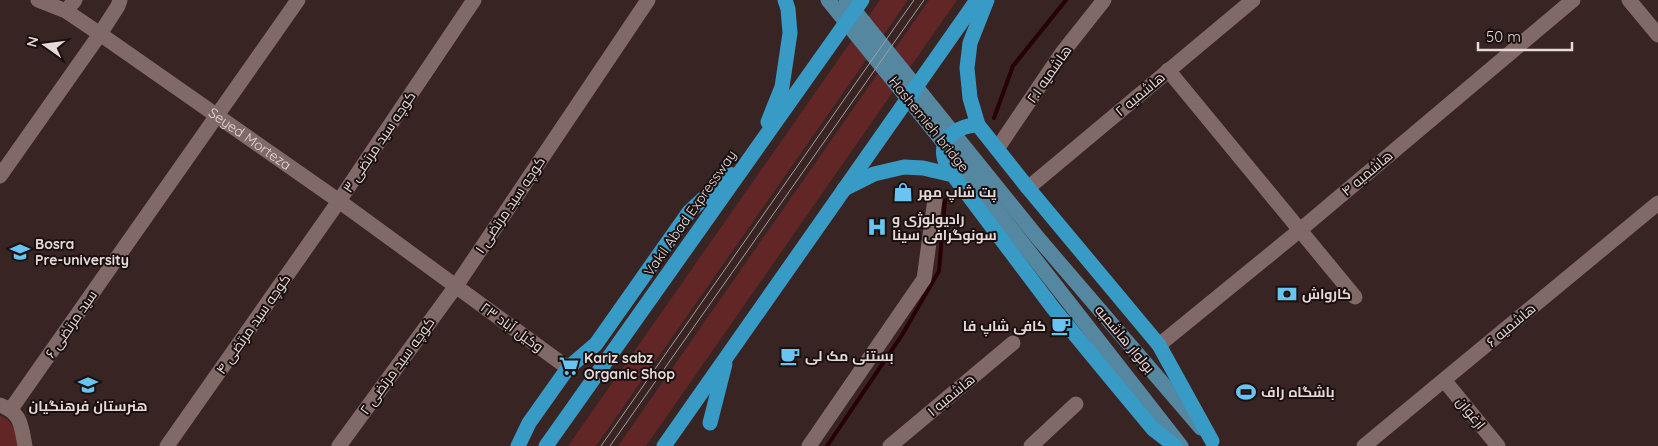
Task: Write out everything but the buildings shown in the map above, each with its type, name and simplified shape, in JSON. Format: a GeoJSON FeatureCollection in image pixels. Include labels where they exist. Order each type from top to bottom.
{"type":"FeatureCollection","features":[{"type":"Feature","properties":{"kind":"highway"},"geometry":{"type":"LineString","coordinates":[[518,446],[529,423],[568,368],[596,344],[689,212],[756,148],[782,88],[790,33],[788,9],[785,0]]}},
{"type":"Feature","properties":{"kind":"highway","name":"Vakil Abad Expressway"},"geometry":{"type":"LineString","coordinates":[[546,446],[862,0]]}},
{"type":"Feature","properties":{"kind":"highway"},"geometry":{"type":"LineString","coordinates":[[664,446],[728,352],[977,0]]}},
{"type":"Feature","properties":{"kind":"highway"},"geometry":{"type":"LineString","coordinates":[[987,0],[970,43],[967,68],[970,98],[978,125],[1159,345],[1214,444]]}},
{"type":"Feature","properties":{"kind":"highway"},"geometry":{"type":"LineString","coordinates":[[978,125],[962,127],[950,136],[945,146],[944,156],[953,175],[1053,308],[1153,429],[1175,446]]}},
{"type":"Feature","properties":{"kind":"highway"},"geometry":{"type":"LineString","coordinates":[[843,190],[874,174],[904,167],[923,168],[953,175]]}},
{"type":"Feature","properties":{"kind":"highway"},"geometry":{"type":"LineString","coordinates":[[710,423],[728,352]]}},
{"type":"Feature","properties":{"kind":"main road","name":"Hashemieh bridge"},"geometry":{"type":"LineString","coordinates":[[828,0],[950,150],[1033,244]]}},
{"type":"Feature","properties":{"kind":"main road","name":"Hashemieh bridge"},"geometry":{"type":"LineString","coordinates":[[846,0],[1033,244]]}},
{"type":"Feature","properties":{"kind":"main road","name":"بولوار هاشمیه"},"geometry":{"type":"LineString","coordinates":[[1033,244],[1214,444]]}},
{"type":"Feature","properties":{"kind":"main road","name":"بولوار هاشمیه"},"geometry":{"type":"LineString","coordinates":[[1033,244],[1182,446]]}},
{"type":"Feature","properties":{"kind":"street","name":"Seyed Morteza"},"geometry":{"type":"LineString","coordinates":[[38,0],[71,5],[100,34],[339,201],[456,286]]}},
{"type":"Feature","properties":{"kind":"street"},"geometry":{"type":"LineString","coordinates":[[0,176],[100,34],[120,0]]}},
{"type":"Feature","properties":{"kind":"street","name":"سید مرتضی ۶"},"geometry":{"type":"LineString","coordinates":[[5,407],[217,116],[298,0]]}},
{"type":"Feature","properties":{"kind":"street","name":"کوچه سید مرتضی ۳"},"geometry":{"type":"LineString","coordinates":[[339,201],[474,0]]}},
{"type":"Feature","properties":{"kind":"street","name":"کوچه سید مرتضی ۱"},"geometry":{"type":"LineString","coordinates":[[456,286],[648,0]]}},
{"type":"Feature","properties":{"kind":"street","name":"هاشمیه ۲.۱"},"geometry":{"type":"LineString","coordinates":[[997,149],[1062,53],[1104,0]]}},
{"type":"Feature","properties":{"kind":"street","name":"هاشمیه ۲"},"geometry":{"type":"LineString","coordinates":[[1028,188],[1253,0]]}},
{"type":"Feature","properties":{"kind":"street","name":"هاشمیه ۴"},"geometry":{"type":"LineString","coordinates":[[1159,345],[1300,230],[1573,0]]}},
{"type":"Feature","properties":{"kind":"street"},"geometry":{"type":"LineString","coordinates":[[1628,0],[1658,35]]}},
{"type":"Feature","properties":{"kind":"street"},"geometry":{"type":"LineString","coordinates":[[1168,70],[1355,297]]}},
{"type":"Feature","properties":{"kind":"street"},"geometry":{"type":"LineString","coordinates":[[809,446],[924,279],[935,199]]}},
{"type":"Feature","properties":{"kind":"street","name":"کوچه سید مرتضی ۴"},"geometry":{"type":"LineString","coordinates":[[167,446],[339,201]]}},
{"type":"Feature","properties":{"kind":"street","name":"هاشمیه ۶"},"geometry":{"type":"LineString","coordinates":[[1364,446],[1658,203]]}},
{"type":"Feature","properties":{"kind":"street","name":"۲۳ وکیل آباد"},"geometry":{"type":"LineString","coordinates":[[456,286],[568,368]]}},
{"type":"Feature","properties":{"kind":"street","name":"کوچه سید مرتضی ۲"},"geometry":{"type":"LineString","coordinates":[[339,446],[456,286]]}},
{"type":"Feature","properties":{"kind":"street","name":"هاشمیه ۱"},"geometry":{"type":"LineString","coordinates":[[890,446],[1013,343]]}},
{"type":"Feature","properties":{"kind":"street","name":"ارغوان"},"geometry":{"type":"LineString","coordinates":[[1444,380],[1498,446]]}},
{"type":"Feature","properties":{"kind":"street"},"geometry":{"type":"LineString","coordinates":[[1031,446],[1076,404]]}},
{"type":"Feature","properties":{"kind":"street"},"geometry":{"type":"LineString","coordinates":[[5,407],[21,422],[25,446]]}},
{"type":"Feature","properties":{"kind":"shaded area"},"geometry":{"type":"Polygon","coordinates":[[[880,0],[908,0],[596,446],[568,446],[880,0]]]}},
{"type":"Feature","properties":{"kind":"shaded area"},"geometry":{"type":"Polygon","coordinates":[[[929,0],[957,0],[646,446],[618,446],[929,0]]]}},
{"type":"Feature","properties":{"kind":"shaded area"},"geometry":{"type":"Polygon","coordinates":[[[0,416],[11,424],[15,432],[17,446],[0,446],[0,416]]]}},
{"type":"Feature","properties":{"kind":"waterway"},"geometry":{"type":"LineString","coordinates":[[994,118],[1013,66],[1066,0]]}},
{"type":"Feature","properties":{"kind":"waterway"},"geometry":{"type":"LineString","coordinates":[[827,446],[902,335],[939,271],[945,200]]}},
{"type":"Feature","properties":{"kind":"tram line"},"geometry":{"type":"LineString","coordinates":[[601,446],[914,0]]}},
{"type":"Feature","properties":{"kind":"tram line"},"geometry":{"type":"LineString","coordinates":[[610,446],[924,0]]}},
{"type":"Feature","properties":{"kind":"place","name":"پت شاپ مهر"},"geometry":{"type":"Point","coordinates":[903,192]}},
{"type":"Feature","properties":{"kind":"place","name":"رادیولوژی و سونوگرافی سینا"},"geometry":{"type":"Point","coordinates":[877,227]}},
{"type":"Feature","properties":{"kind":"place","name":"Bosra Pre-university"},"geometry":{"type":"Point","coordinates":[20,252]}},
{"type":"Feature","properties":{"kind":"place","name":"کارواش"},"geometry":{"type":"Point","coordinates":[1287,294]}},
{"type":"Feature","properties":{"kind":"place","name":"کافی شاپ فا"},"geometry":{"type":"Point","coordinates":[1061,326]}},
{"type":"Feature","properties":{"kind":"place","name":"بستنی مک لی"},"geometry":{"type":"Point","coordinates":[790,356]}},
{"type":"Feature","properties":{"kind":"place","name":"Kariz sabz Organic Shop"},"geometry":{"type":"Point","coordinates":[569,366]}},
{"type":"Feature","properties":{"kind":"place","name":"هنرستان فرهنگیان"},"geometry":{"type":"Point","coordinates":[88,385]}},
{"type":"Feature","properties":{"kind":"place","name":"باشگاه راف"},"geometry":{"type":"Point","coordinates":[1246,392]}}]}
